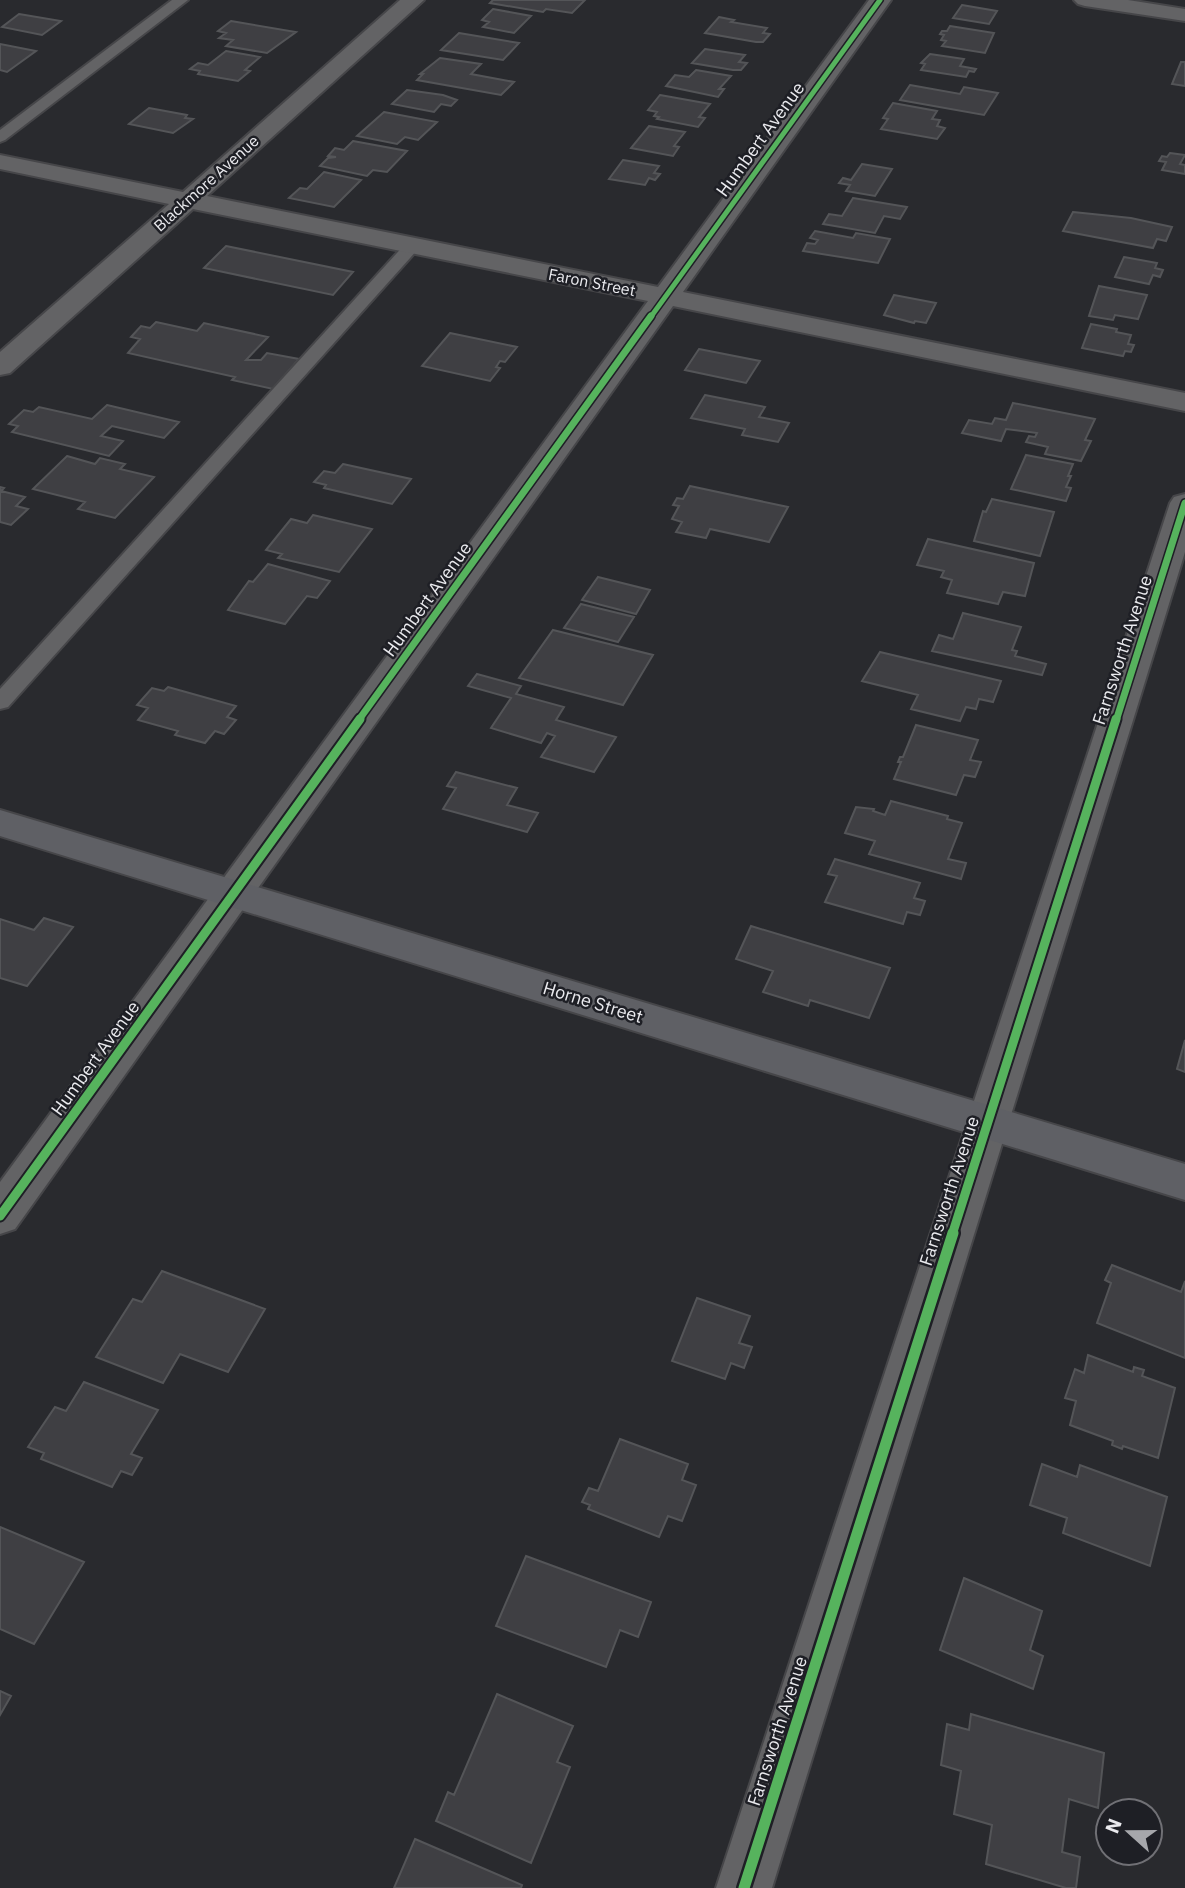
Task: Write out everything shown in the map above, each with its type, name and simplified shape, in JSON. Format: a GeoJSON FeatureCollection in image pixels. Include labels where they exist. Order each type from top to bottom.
{"type":"FeatureCollection","features":[{"type":"Feature","properties":{"kind":"street","name":"Blackmore Avenue"},"geometry":{"type":"LineString","coordinates":[[0,366],[413,0]]}},
{"type":"Feature","properties":{"kind":"street","name":"Humbert Avenue"},"geometry":{"type":"LineString","coordinates":[[0,1216],[880,0]]}},
{"type":"Feature","properties":{"kind":"street"},"geometry":{"type":"LineString","coordinates":[[1085,0],[1185,15]]}},
{"type":"Feature","properties":{"kind":"street","name":"Faron Street"},"geometry":{"type":"LineString","coordinates":[[0,162],[1185,402]]}},
{"type":"Feature","properties":{"kind":"street","name":"Farnsworth Avenue"},"geometry":{"type":"LineString","coordinates":[[744,1888],[1185,503]]}},
{"type":"Feature","properties":{"kind":"street","name":"Horne Street"},"geometry":{"type":"LineString","coordinates":[[0,823],[1185,1182]]}},
{"type":"Feature","properties":{"kind":"lane"},"geometry":{"type":"LineString","coordinates":[[0,136],[181,0]]}},
{"type":"Feature","properties":{"kind":"lane"},"geometry":{"type":"LineString","coordinates":[[0,702],[413,246]]}},
{"type":"Feature","properties":{"kind":"building"},"geometry":{"type":"Polygon","coordinates":[[[493,0],[585,0],[572,13],[546,9],[543,12],[490,3],[493,0]]]}},
{"type":"Feature","properties":{"kind":"building"},"geometry":{"type":"Polygon","coordinates":[[[962,5],[997,11],[989,24],[953,18],[962,5]]]}},
{"type":"Feature","properties":{"kind":"building"},"geometry":{"type":"Polygon","coordinates":[[[493,9],[531,16],[514,33],[483,27],[489,22],[482,20],[493,9]]]}},
{"type":"Feature","properties":{"kind":"building"},"geometry":{"type":"Polygon","coordinates":[[[19,14],[61,21],[42,35],[2,27],[19,14]]]}},
{"type":"Feature","properties":{"kind":"building"},"geometry":{"type":"Polygon","coordinates":[[[719,17],[734,20],[731,22],[767,28],[763,33],[770,34],[763,42],[756,42],[705,33],[719,17]]]}},
{"type":"Feature","properties":{"kind":"building"},"geometry":{"type":"Polygon","coordinates":[[[231,21],[296,32],[267,53],[226,46],[233,40],[219,38],[226,33],[218,31],[231,21]]]}},
{"type":"Feature","properties":{"kind":"building"},"geometry":{"type":"Polygon","coordinates":[[[950,26],[994,33],[985,53],[942,46],[946,41],[941,40],[944,35],[940,34],[950,26]]]}},
{"type":"Feature","properties":{"kind":"building"},"geometry":{"type":"Polygon","coordinates":[[[459,33],[519,43],[503,60],[441,50],[459,33]]]}},
{"type":"Feature","properties":{"kind":"building"},"geometry":{"type":"Polygon","coordinates":[[[0,44],[36,51],[7,72],[0,70],[0,44]]]}},
{"type":"Feature","properties":{"kind":"building"},"geometry":{"type":"Polygon","coordinates":[[[705,49],[745,55],[739,62],[747,63],[741,70],[733,70],[692,63],[705,49]]]}},
{"type":"Feature","properties":{"kind":"building"},"geometry":{"type":"Polygon","coordinates":[[[226,51],[260,57],[245,70],[250,71],[238,81],[198,74],[200,71],[190,69],[198,63],[208,65],[226,51]]]}},
{"type":"Feature","properties":{"kind":"building"},"geometry":{"type":"Polygon","coordinates":[[[930,54],[964,59],[960,66],[976,69],[974,72],[969,71],[966,77],[921,70],[925,64],[921,63],[930,54]]]}},
{"type":"Feature","properties":{"kind":"building"},"geometry":{"type":"Polygon","coordinates":[[[440,58],[481,64],[471,74],[514,82],[501,95],[417,80],[423,74],[420,74],[440,58]]]}},
{"type":"Feature","properties":{"kind":"building"},"geometry":{"type":"Polygon","coordinates":[[[1181,62],[1185,62],[1185,86],[1172,84],[1181,62]]]}},
{"type":"Feature","properties":{"kind":"building"},"geometry":{"type":"Polygon","coordinates":[[[696,70],[731,76],[719,89],[724,89],[718,97],[666,86],[675,75],[689,77],[696,70]]]}},
{"type":"Feature","properties":{"kind":"building"},"geometry":{"type":"Polygon","coordinates":[[[910,85],[960,94],[964,87],[998,93],[984,115],[900,100],[910,85]]]}},
{"type":"Feature","properties":{"kind":"building"},"geometry":{"type":"Polygon","coordinates":[[[407,90],[443,95],[457,100],[451,106],[441,104],[434,112],[392,104],[407,90]]]}},
{"type":"Feature","properties":{"kind":"building"},"geometry":{"type":"Polygon","coordinates":[[[660,95],[710,104],[699,117],[705,118],[698,127],[657,119],[659,117],[654,116],[657,112],[648,110],[660,95]]]}},
{"type":"Feature","properties":{"kind":"building"},"geometry":{"type":"Polygon","coordinates":[[[893,103],[937,111],[932,119],[940,120],[937,126],[945,128],[937,139],[881,129],[888,119],[883,118],[893,103]]]}},
{"type":"Feature","properties":{"kind":"building"},"geometry":{"type":"Polygon","coordinates":[[[149,108],[187,115],[185,118],[193,119],[173,133],[129,124],[149,108]]]}},
{"type":"Feature","properties":{"kind":"building"},"geometry":{"type":"Polygon","coordinates":[[[384,112],[437,122],[418,140],[405,137],[397,144],[357,136],[384,112]]]}},
{"type":"Feature","properties":{"kind":"building"},"geometry":{"type":"Polygon","coordinates":[[[649,126],[685,132],[674,146],[679,147],[673,156],[631,148],[649,126]]]}},
{"type":"Feature","properties":{"kind":"building"},"geometry":{"type":"Polygon","coordinates":[[[353,141],[407,151],[387,172],[373,170],[367,176],[320,166],[328,158],[336,157],[328,156],[335,148],[344,150],[353,141]]]}},
{"type":"Feature","properties":{"kind":"building"},"geometry":{"type":"Polygon","coordinates":[[[1170,153],[1185,155],[1180,164],[1185,165],[1185,174],[1162,170],[1166,162],[1159,161],[1162,156],[1167,157],[1170,153]]]}},
{"type":"Feature","properties":{"kind":"building"},"geometry":{"type":"Polygon","coordinates":[[[623,160],[659,166],[654,173],[660,174],[655,180],[649,178],[645,185],[609,179],[623,160]]]}},
{"type":"Feature","properties":{"kind":"building"},"geometry":{"type":"Polygon","coordinates":[[[862,164],[892,169],[875,196],[846,191],[850,185],[839,183],[843,178],[851,180],[862,164]]]}},
{"type":"Feature","properties":{"kind":"building"},"geometry":{"type":"Polygon","coordinates":[[[324,172],[361,180],[334,207],[289,198],[300,188],[307,189],[324,172]]]}},
{"type":"Feature","properties":{"kind":"building"},"geometry":{"type":"Polygon","coordinates":[[[853,198],[907,207],[900,219],[884,216],[875,233],[823,224],[829,214],[842,216],[853,198]]]}},
{"type":"Feature","properties":{"kind":"building"},"geometry":{"type":"Polygon","coordinates":[[[1073,212],[1131,218],[1172,227],[1166,241],[1157,239],[1153,248],[1063,231],[1073,212]]]}},
{"type":"Feature","properties":{"kind":"building"},"geometry":{"type":"Polygon","coordinates":[[[815,231],[853,238],[856,233],[890,239],[878,263],[803,251],[807,243],[815,244],[818,240],[810,238],[815,231]]]}},
{"type":"Feature","properties":{"kind":"building"},"geometry":{"type":"Polygon","coordinates":[[[226,246],[353,272],[333,295],[204,268],[226,246]]]}},
{"type":"Feature","properties":{"kind":"building"},"geometry":{"type":"Polygon","coordinates":[[[1124,257],[1157,263],[1155,268],[1163,270],[1160,277],[1153,275],[1149,284],[1115,277],[1124,257]]]}},
{"type":"Feature","properties":{"kind":"building"},"geometry":{"type":"Polygon","coordinates":[[[1099,286],[1147,295],[1138,319],[1115,315],[1113,320],[1089,316],[1099,286]]]}},
{"type":"Feature","properties":{"kind":"building"},"geometry":{"type":"Polygon","coordinates":[[[894,295],[936,303],[926,323],[914,323],[884,315],[894,295]]]}},
{"type":"Feature","properties":{"kind":"building"},"geometry":{"type":"Polygon","coordinates":[[[156,322],[197,331],[204,323],[268,337],[246,360],[261,360],[267,353],[299,359],[273,389],[232,380],[235,377],[128,353],[140,339],[131,337],[141,326],[150,328],[156,322]]]}},
{"type":"Feature","properties":{"kind":"building"},"geometry":{"type":"Polygon","coordinates":[[[1091,324],[1131,335],[1128,344],[1134,345],[1131,352],[1125,351],[1123,356],[1082,348],[1091,324]]]}},
{"type":"Feature","properties":{"kind":"building"},"geometry":{"type":"Polygon","coordinates":[[[450,333],[517,347],[505,362],[500,361],[496,367],[500,368],[490,381],[422,366],[450,333]]]}},
{"type":"Feature","properties":{"kind":"building"},"geometry":{"type":"Polygon","coordinates":[[[699,349],[760,361],[746,383],[685,370],[699,349]]]}},
{"type":"Feature","properties":{"kind":"building"},"geometry":{"type":"Polygon","coordinates":[[[705,395],[765,407],[759,417],[789,423],[778,442],[742,435],[745,429],[691,418],[705,395]]]}},
{"type":"Feature","properties":{"kind":"building"},"geometry":{"type":"Polygon","coordinates":[[[1013,403],[1095,419],[1085,440],[1091,441],[1081,461],[1045,454],[1048,447],[1026,442],[1029,436],[1035,437],[1037,433],[1006,429],[1001,441],[962,433],[969,420],[992,424],[995,418],[1006,420],[1013,403]]]}},
{"type":"Feature","properties":{"kind":"building"},"geometry":{"type":"Polygon","coordinates":[[[107,405],[179,422],[164,438],[112,426],[101,436],[123,441],[109,456],[12,432],[18,426],[9,424],[24,410],[33,412],[39,407],[92,419],[107,405]]]}},
{"type":"Feature","properties":{"kind":"building"},"geometry":{"type":"Polygon","coordinates":[[[1026,455],[1073,464],[1068,476],[1071,476],[1066,487],[1071,488],[1066,501],[1011,489],[1026,455]]]}},
{"type":"Feature","properties":{"kind":"building"},"geometry":{"type":"Polygon","coordinates":[[[67,456],[95,464],[100,458],[125,464],[120,469],[154,477],[115,518],[78,509],[85,502],[33,489],[67,456]]]}},
{"type":"Feature","properties":{"kind":"building"},"geometry":{"type":"Polygon","coordinates":[[[343,464],[411,479],[392,504],[324,488],[326,485],[314,482],[324,471],[335,473],[343,464]]]}},
{"type":"Feature","properties":{"kind":"building"},"geometry":{"type":"Polygon","coordinates":[[[690,486],[788,507],[769,542],[710,529],[706,538],[676,532],[682,522],[672,519],[679,506],[673,505],[677,498],[683,499],[690,486]]]}},
{"type":"Feature","properties":{"kind":"building"},"geometry":{"type":"Polygon","coordinates":[[[0,487],[4,488],[1,491],[25,497],[16,506],[28,509],[11,525],[0,522],[0,487]]]}},
{"type":"Feature","properties":{"kind":"building"},"geometry":{"type":"Polygon","coordinates":[[[992,499],[1054,512],[1040,556],[974,541],[983,511],[986,512],[992,499]]]}},
{"type":"Feature","properties":{"kind":"building"},"geometry":{"type":"Polygon","coordinates":[[[313,515],[372,529],[339,572],[278,558],[282,554],[266,550],[291,519],[307,523],[313,515]]]}},
{"type":"Feature","properties":{"kind":"building"},"geometry":{"type":"Polygon","coordinates":[[[928,539],[1034,563],[1025,596],[1003,592],[998,604],[947,593],[952,580],[941,577],[944,571],[917,565],[928,539]]]}},
{"type":"Feature","properties":{"kind":"building"},"geometry":{"type":"Polygon","coordinates":[[[268,564],[330,581],[317,598],[307,596],[285,624],[228,610],[249,581],[253,582],[268,564]]]}},
{"type":"Feature","properties":{"kind":"building"},"geometry":{"type":"Polygon","coordinates":[[[598,577],[650,590],[636,614],[582,600],[598,577]]]}},
{"type":"Feature","properties":{"kind":"building"},"geometry":{"type":"Polygon","coordinates":[[[581,604],[634,617],[618,642],[564,628],[581,604]]]}},
{"type":"Feature","properties":{"kind":"building"},"geometry":{"type":"Polygon","coordinates":[[[963,613],[1021,627],[1012,650],[1017,651],[1015,656],[1046,664],[1042,675],[932,651],[939,635],[953,639],[963,613]]]}},
{"type":"Feature","properties":{"kind":"building"},"geometry":{"type":"Polygon","coordinates":[[[553,630],[653,655],[623,705],[519,678],[553,630]]]}},
{"type":"Feature","properties":{"kind":"building"},"geometry":{"type":"Polygon","coordinates":[[[880,652],[1001,681],[993,702],[979,699],[976,709],[966,707],[960,721],[911,709],[918,695],[862,681],[880,652]]]}},
{"type":"Feature","properties":{"kind":"building"},"geometry":{"type":"Polygon","coordinates":[[[477,674],[521,686],[516,694],[564,707],[556,720],[616,737],[594,772],[541,757],[555,736],[547,733],[541,743],[491,728],[511,698],[468,686],[477,674]]]}},
{"type":"Feature","properties":{"kind":"building"},"geometry":{"type":"Polygon","coordinates":[[[168,687],[236,706],[227,717],[236,720],[224,734],[215,731],[205,743],[175,735],[178,731],[138,720],[148,708],[137,705],[152,688],[164,691],[168,687]]]}},
{"type":"Feature","properties":{"kind":"building"},"geometry":{"type":"Polygon","coordinates":[[[916,725],[978,740],[970,760],[981,762],[975,777],[964,775],[956,795],[894,779],[901,762],[898,762],[900,757],[903,757],[916,725]]]}},
{"type":"Feature","properties":{"kind":"building"},"geometry":{"type":"Polygon","coordinates":[[[456,772],[517,788],[507,805],[538,813],[527,832],[443,809],[456,788],[447,786],[456,772]]]}},
{"type":"Feature","properties":{"kind":"building"},"geometry":{"type":"Polygon","coordinates":[[[891,801],[948,816],[947,819],[962,823],[948,859],[966,863],[961,879],[869,854],[875,841],[845,833],[856,807],[874,809],[873,811],[885,815],[891,801]]]}},
{"type":"Feature","properties":{"kind":"building"},"geometry":{"type":"Polygon","coordinates":[[[835,859],[920,883],[914,898],[925,901],[920,915],[907,912],[903,924],[825,902],[837,876],[828,874],[835,859]]]}},
{"type":"Feature","properties":{"kind":"building"},"geometry":{"type":"Polygon","coordinates":[[[44,918],[73,927],[27,986],[0,978],[0,919],[34,930],[44,918]]]}},
{"type":"Feature","properties":{"kind":"building"},"geometry":{"type":"Polygon","coordinates":[[[751,926],[890,968],[869,1018],[810,1000],[808,1006],[763,992],[773,971],[736,959],[751,926]]]}},
{"type":"Feature","properties":{"kind":"building"},"geometry":{"type":"Polygon","coordinates":[[[1185,1040],[1185,1072],[1177,1069],[1185,1040]]]}},
{"type":"Feature","properties":{"kind":"building"},"geometry":{"type":"Polygon","coordinates":[[[1112,1265],[1181,1292],[1185,1281],[1185,1358],[1097,1323],[1111,1283],[1105,1280],[1112,1265]]]}},
{"type":"Feature","properties":{"kind":"building"},"geometry":{"type":"Polygon","coordinates":[[[162,1271],[265,1309],[228,1372],[180,1354],[163,1383],[96,1357],[133,1299],[142,1302],[162,1271]]]}},
{"type":"Feature","properties":{"kind":"building"},"geometry":{"type":"Polygon","coordinates":[[[697,1298],[750,1316],[739,1343],[752,1347],[744,1368],[731,1363],[725,1379],[672,1361],[697,1298]]]}},
{"type":"Feature","properties":{"kind":"building"},"geometry":{"type":"Polygon","coordinates":[[[1088,1355],[1133,1372],[1134,1367],[1144,1370],[1142,1376],[1175,1388],[1158,1458],[1123,1446],[1122,1449],[1112,1445],[1113,1441],[1070,1425],[1076,1401],[1065,1398],[1075,1369],[1084,1373],[1088,1355]]]}},
{"type":"Feature","properties":{"kind":"building"},"geometry":{"type":"Polygon","coordinates":[[[84,1382],[158,1410],[131,1454],[142,1458],[132,1475],[121,1471],[112,1487],[41,1459],[44,1453],[28,1447],[55,1407],[66,1411],[84,1382]]]}},
{"type":"Feature","properties":{"kind":"building"},"geometry":{"type":"Polygon","coordinates":[[[620,1439],[688,1464],[682,1480],[696,1485],[682,1521],[668,1516],[659,1537],[588,1509],[590,1505],[582,1502],[589,1488],[598,1491],[620,1439]]]}},
{"type":"Feature","properties":{"kind":"building"},"geometry":{"type":"Polygon","coordinates":[[[1042,1464],[1077,1477],[1080,1465],[1167,1497],[1150,1566],[1063,1533],[1067,1518],[1030,1505],[1042,1464]]]}},
{"type":"Feature","properties":{"kind":"building"},"geometry":{"type":"Polygon","coordinates":[[[0,1527],[84,1562],[34,1644],[0,1629],[0,1527]]]}},
{"type":"Feature","properties":{"kind":"building"},"geometry":{"type":"Polygon","coordinates":[[[526,1556],[651,1602],[638,1637],[620,1630],[606,1667],[496,1626],[526,1556]]]}},
{"type":"Feature","properties":{"kind":"building"},"geometry":{"type":"Polygon","coordinates":[[[964,1578],[1042,1611],[1030,1650],[1043,1656],[1033,1689],[940,1650],[964,1578]]]}},
{"type":"Feature","properties":{"kind":"building"},"geometry":{"type":"Polygon","coordinates":[[[0,1691],[11,1696],[0,1715],[0,1691]]]}},
{"type":"Feature","properties":{"kind":"building"},"geometry":{"type":"Polygon","coordinates":[[[497,1694],[573,1726],[557,1762],[570,1767],[531,1863],[436,1821],[448,1792],[454,1795],[497,1694]]]}},
{"type":"Feature","properties":{"kind":"building"},"geometry":{"type":"Polygon","coordinates":[[[971,1714],[1104,1753],[1099,1797],[1094,1797],[1094,1807],[1069,1799],[1062,1852],[1080,1857],[1076,1888],[1066,1888],[986,1864],[992,1825],[954,1814],[961,1771],[941,1765],[947,1724],[969,1730],[971,1714]]]}},
{"type":"Feature","properties":{"kind":"building"},"geometry":{"type":"Polygon","coordinates":[[[415,1839],[522,1885],[521,1888],[394,1888],[415,1839]]]}},
{"type":"Feature","properties":{"kind":"cycle path"},"geometry":{"type":"LineString","coordinates":[[0,1216],[880,0]]}},
{"type":"Feature","properties":{"kind":"cycle path"},"geometry":{"type":"LineString","coordinates":[[744,1888],[1185,503]]}}]}
